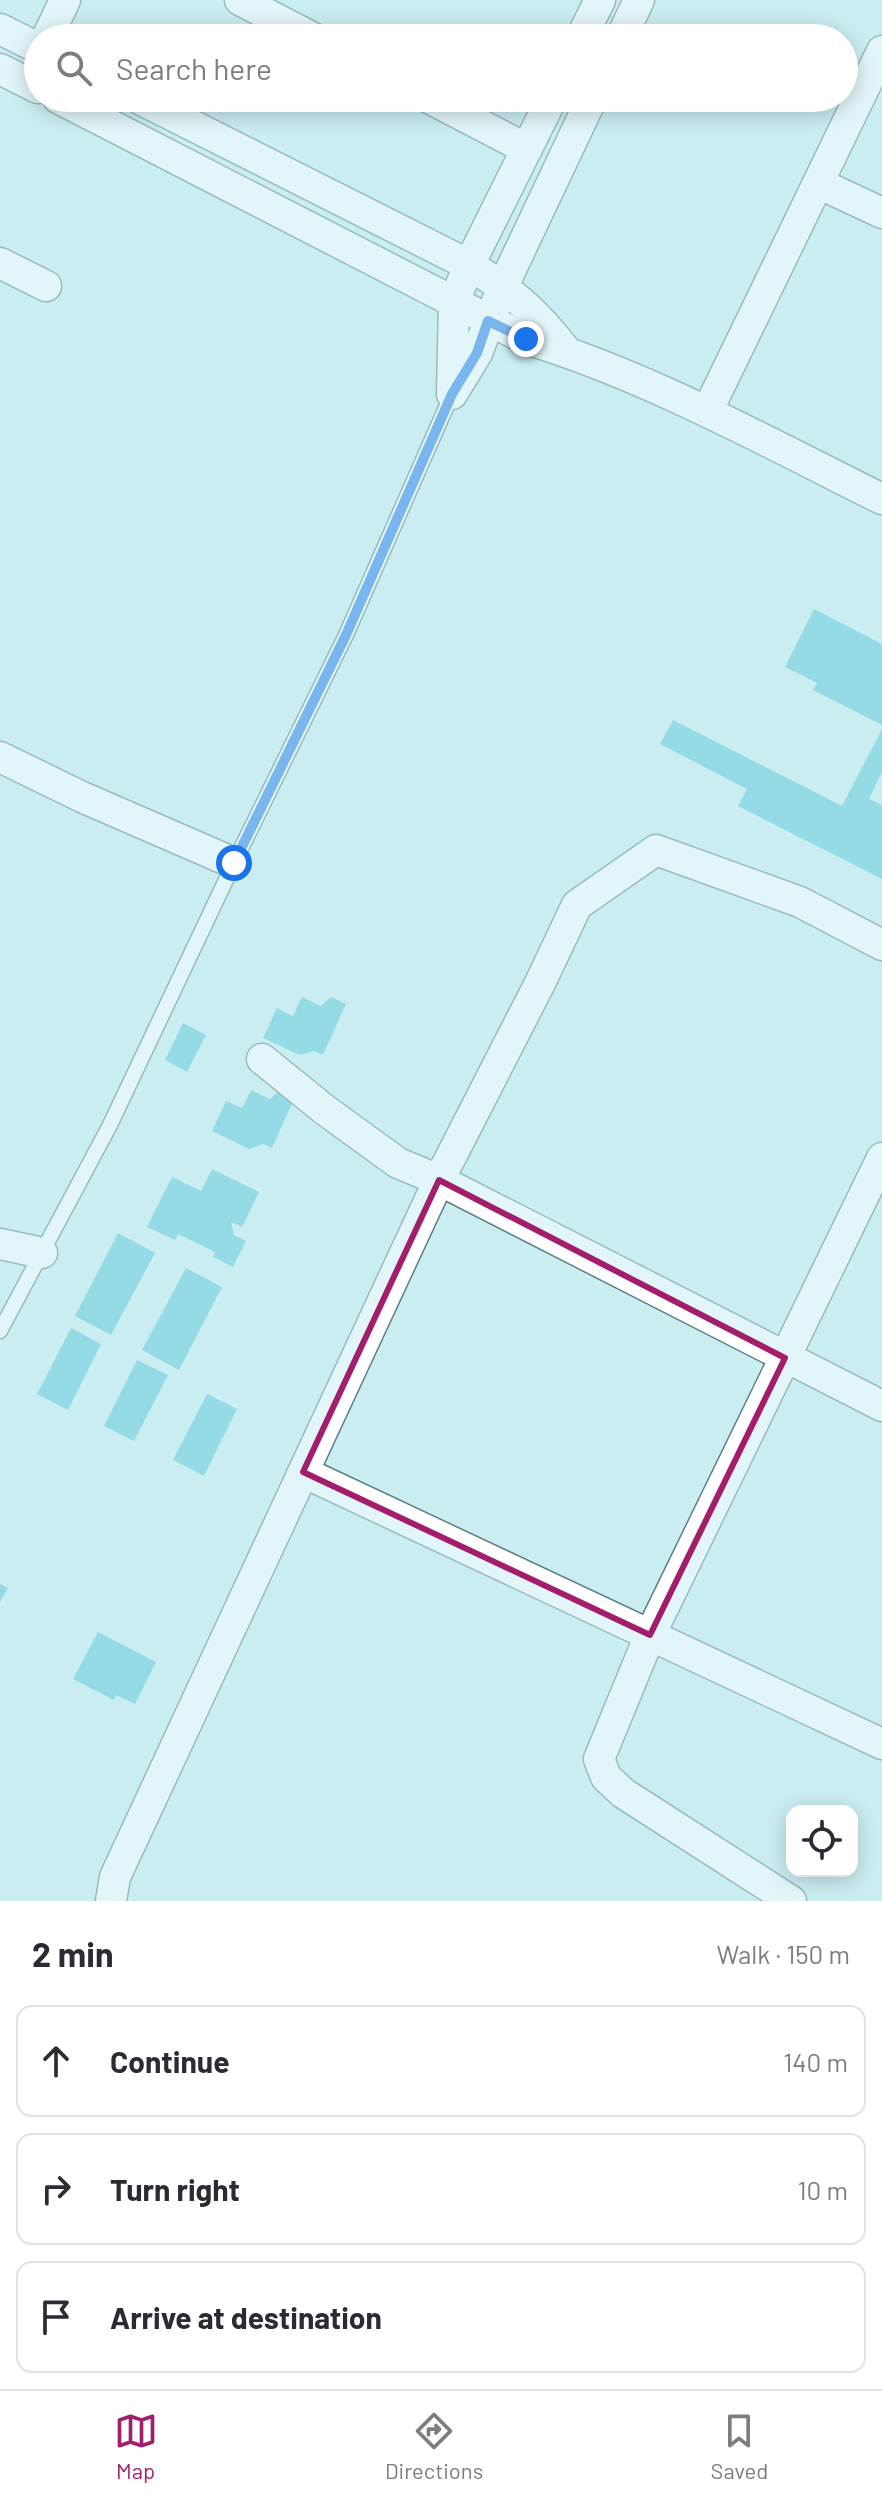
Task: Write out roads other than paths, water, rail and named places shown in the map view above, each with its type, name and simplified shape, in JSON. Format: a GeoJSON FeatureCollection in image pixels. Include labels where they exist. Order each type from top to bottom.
{"type":"FeatureCollection","features":[{"type":"Feature","properties":{"kind":"street"},"geometry":{"type":"LineString","coordinates":[[54,24],[65,0]]}},
{"type":"Feature","properties":{"kind":"street"},"geometry":{"type":"LineString","coordinates":[[240,0],[286,24]]}},
{"type":"Feature","properties":{"kind":"street"},"geometry":{"type":"LineString","coordinates":[[588,24],[600,0]]}},
{"type":"Feature","properties":{"kind":"street"},"geometry":{"type":"LineString","coordinates":[[628,24],[639,0]]}},
{"type":"Feature","properties":{"kind":"street"},"geometry":{"type":"LineString","coordinates":[[0,29],[24,41]]}},
{"type":"Feature","properties":{"kind":"street"},"geometry":{"type":"LineString","coordinates":[[858,100],[882,51]]}},
{"type":"Feature","properties":{"kind":"street"},"geometry":{"type":"LineString","coordinates":[[0,69],[24,81]]}},
{"type":"Feature","properties":{"kind":"street"},"geometry":{"type":"LineString","coordinates":[[85,112],[488,321],[707,412],[882,499]]}},
{"type":"Feature","properties":{"kind":"street"},"geometry":{"type":"LineString","coordinates":[[166,112],[469,265],[503,286],[543,320],[567,352]]}},
{"type":"Feature","properties":{"kind":"street"},"geometry":{"type":"LineString","coordinates":[[456,112],[527,149]]}},
{"type":"Feature","properties":{"kind":"street"},"geometry":{"type":"LineString","coordinates":[[452,394],[454,302],[469,265],[545,112]]}},
{"type":"Feature","properties":{"kind":"street"},"geometry":{"type":"LineString","coordinates":[[452,394],[477,353],[503,286],[585,112]]}},
{"type":"Feature","properties":{"kind":"street"},"geometry":{"type":"LineString","coordinates":[[707,412],[852,112]]}},
{"type":"Feature","properties":{"kind":"street"},"geometry":{"type":"LineString","coordinates":[[818,183],[882,213]]}},
{"type":"Feature","properties":{"kind":"street"},"geometry":{"type":"LineString","coordinates":[[0,263],[46,286]]}},
{"type":"Feature","properties":{"kind":"street"},"geometry":{"type":"LineString","coordinates":[[0,757],[82,797],[234,863]]}},
{"type":"Feature","properties":{"kind":"street"},"geometry":{"type":"LineString","coordinates":[[111,1901],[115,1877],[439,1180],[577,905],[656,850],[800,902],[882,945]]}},
{"type":"Feature","properties":{"kind":"street"},"geometry":{"type":"LineString","coordinates":[[262,1059],[398,1163],[439,1180],[882,1406]]}},
{"type":"Feature","properties":{"kind":"street"},"geometry":{"type":"LineString","coordinates":[[791,1901],[623,1793],[606,1777],[599,1759],[650,1635],[882,1158]]}},
{"type":"Feature","properties":{"kind":"street"},"geometry":{"type":"LineString","coordinates":[[0,1244],[42,1253]]}},
{"type":"Feature","properties":{"kind":"street"},"geometry":{"type":"LineString","coordinates":[[303,1472],[882,1744]]}},
{"type":"Feature","properties":{"kind":"lane"},"geometry":{"type":"LineString","coordinates":[[0,1331],[110,1125],[346,635],[452,394]]}}]}
